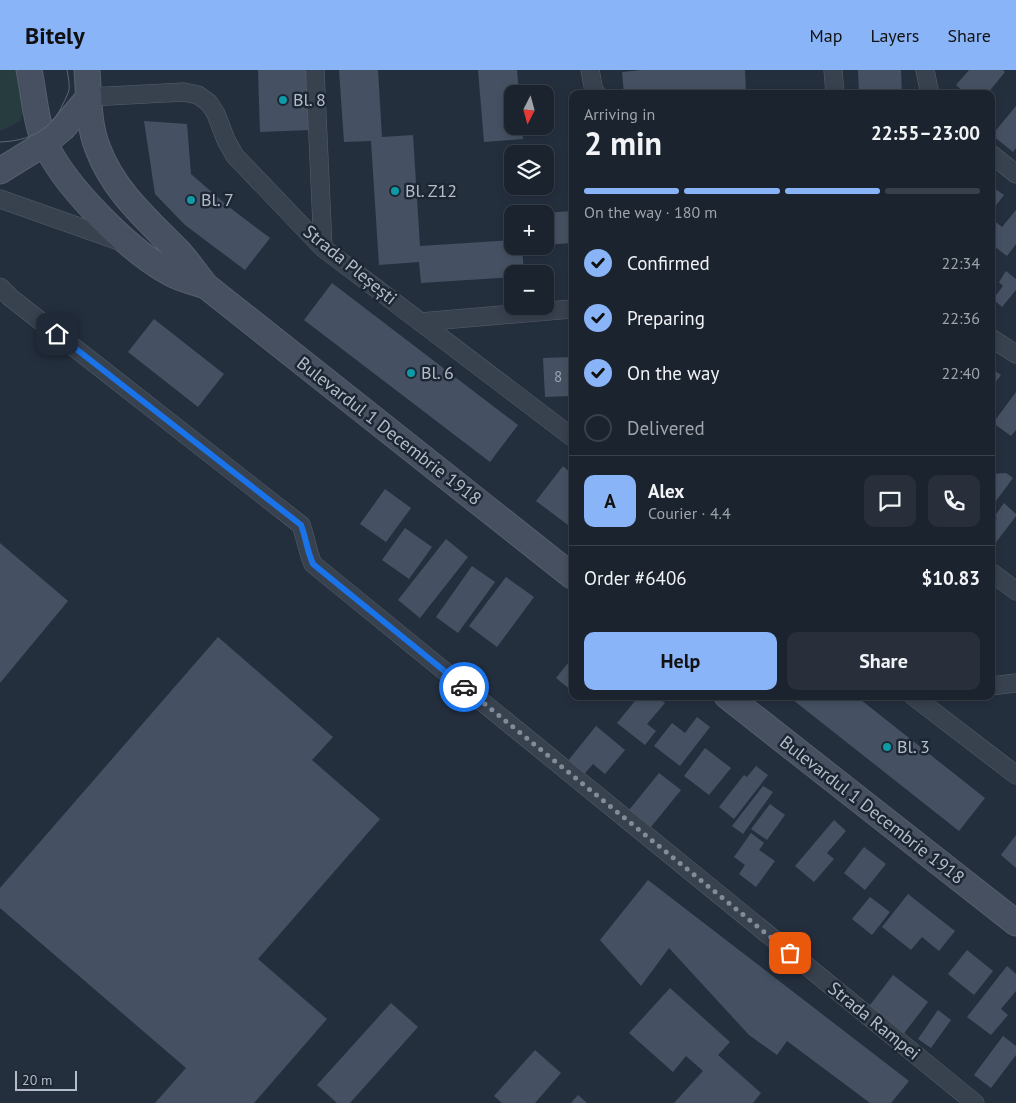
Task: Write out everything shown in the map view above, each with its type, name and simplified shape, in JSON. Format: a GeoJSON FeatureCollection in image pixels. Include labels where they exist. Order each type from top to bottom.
{"type":"FeatureCollection","features":[{"type":"Feature","properties":{"kind":"main road","name":"Bulevardul 1 Decembrie 1918"},"geometry":{"type":"LineString","coordinates":[[30,70],[41,132],[45,143],[78,193],[129,244],[170,273],[206,286]]}},
{"type":"Feature","properties":{"kind":"main road","name":"Bulevardul 1 Decembrie 1918"},"geometry":{"type":"LineString","coordinates":[[87,70],[93,132],[98,149],[120,190],[181,255],[206,286],[569,574]]}},
{"type":"Feature","properties":{"kind":"main road"},"geometry":{"type":"LineString","coordinates":[[0,171],[45,143],[63,128],[89,97]]}},
{"type":"Feature","properties":{"kind":"main road","name":"Bulevardul 1 Decembrie 1918"},"geometry":{"type":"LineString","coordinates":[[732,700],[1016,923]]}},
{"type":"Feature","properties":{"kind":"street"},"geometry":{"type":"LineString","coordinates":[[315,70],[323,248]]}},
{"type":"Feature","properties":{"kind":"street"},"geometry":{"type":"LineString","coordinates":[[590,70],[594,90]]}},
{"type":"Feature","properties":{"kind":"street"},"geometry":{"type":"LineString","coordinates":[[833,70],[835,90]]}},
{"type":"Feature","properties":{"kind":"street"},"geometry":{"type":"LineString","coordinates":[[925,70],[929,90]]}},
{"type":"Feature","properties":{"kind":"street","name":"Strada Pleșești"},"geometry":{"type":"LineString","coordinates":[[89,97],[184,92],[198,95],[208,103],[216,114],[226,140],[235,156],[323,248],[569,435]]}},
{"type":"Feature","properties":{"kind":"street"},"geometry":{"type":"LineString","coordinates":[[995,157],[1016,174]]}},
{"type":"Feature","properties":{"kind":"street"},"geometry":{"type":"LineString","coordinates":[[0,199],[129,244]]}},
{"type":"Feature","properties":{"kind":"street","name":"Strada Rampei"},"geometry":{"type":"LineString","coordinates":[[0,287],[11,298],[301,525],[313,564],[974,1103]]}},
{"type":"Feature","properties":{"kind":"street"},"geometry":{"type":"LineString","coordinates":[[420,322],[569,309]]}},
{"type":"Feature","properties":{"kind":"street"},"geometry":{"type":"LineString","coordinates":[[995,341],[1016,354]]}},
{"type":"Feature","properties":{"kind":"street"},"geometry":{"type":"LineString","coordinates":[[555,424],[569,422]]}},
{"type":"Feature","properties":{"kind":"street"},"geometry":{"type":"LineString","coordinates":[[995,575],[1016,591]]}},
{"type":"Feature","properties":{"kind":"street"},"geometry":{"type":"LineString","coordinates":[[995,686],[1016,684]]}},
{"type":"Feature","properties":{"kind":"street"},"geometry":{"type":"LineString","coordinates":[[918,700],[1016,775]]}},
{"type":"Feature","properties":{"kind":"green space"},"geometry":{"type":"Polygon","coordinates":[[[0,70],[18,70],[24,110],[20,121],[3,130],[0,130],[0,70]]]}},
{"type":"Feature","properties":{"kind":"building","name":"Bl. 8"},"geometry":{"type":"Polygon","coordinates":[[[258,70],[307,70],[309,130],[260,132],[258,70]]]}},
{"type":"Feature","properties":{"kind":"building","name":"Bl. Z12"},"geometry":{"type":"Polygon","coordinates":[[[339,70],[378,70],[382,137],[413,135],[420,246],[504,241],[504,255],[523,255],[523,265],[504,265],[504,278],[421,283],[419,262],[379,265],[371,141],[344,142],[339,70]]]}},
{"type":"Feature","properties":{"kind":"building"},"geometry":{"type":"Polygon","coordinates":[[[478,70],[517,70],[518,85],[504,85],[504,135],[523,135],[523,139],[484,142],[478,70]]]}},
{"type":"Feature","properties":{"kind":"building"},"geometry":{"type":"Polygon","coordinates":[[[642,70],[745,70],[746,90],[624,90],[622,72],[642,70]]]}},
{"type":"Feature","properties":{"kind":"building"},"geometry":{"type":"Polygon","coordinates":[[[858,70],[901,70],[902,90],[859,90],[858,70]]]}},
{"type":"Feature","properties":{"kind":"building"},"geometry":{"type":"Polygon","coordinates":[[[969,70],[1003,70],[1005,72],[990,90],[962,90],[956,85],[969,70]]]}},
{"type":"Feature","properties":{"kind":"building"},"geometry":{"type":"Polygon","coordinates":[[[1016,106],[1016,148],[1013,152],[995,137],[995,131],[1016,106]]]}},
{"type":"Feature","properties":{"kind":"building","name":"Bl. 7"},"geometry":{"type":"Polygon","coordinates":[[[144,121],[187,124],[191,174],[229,207],[270,238],[245,270],[185,225],[155,194],[144,121]]]}},
{"type":"Feature","properties":{"kind":"building"},"geometry":{"type":"Polygon","coordinates":[[[995,189],[1004,195],[995,207],[995,189]]]}},
{"type":"Feature","properties":{"kind":"building"},"geometry":{"type":"Polygon","coordinates":[[[1016,210],[1016,244],[1007,256],[995,247],[995,221],[1002,227],[1016,210]]]}},
{"type":"Feature","properties":{"kind":"building"},"geometry":{"type":"Polygon","coordinates":[[[569,211],[569,243],[554,244],[554,212],[569,211]]]}},
{"type":"Feature","properties":{"kind":"building"},"geometry":{"type":"Polygon","coordinates":[[[1006,271],[1016,279],[1016,290],[1002,307],[995,301],[995,296],[1003,286],[999,282],[1006,271]]]}},
{"type":"Feature","properties":{"kind":"building","name":"Bl. 6"},"geometry":{"type":"Polygon","coordinates":[[[332,283],[518,425],[490,462],[304,320],[332,283]]]}},
{"type":"Feature","properties":{"kind":"building"},"geometry":{"type":"Polygon","coordinates":[[[154,319],[224,374],[198,407],[128,352],[154,319]]]}},
{"type":"Feature","properties":{"kind":"building"},"geometry":{"type":"Polygon","coordinates":[[[569,357],[569,396],[545,397],[543,358],[569,357]]]}},
{"type":"Feature","properties":{"kind":"building"},"geometry":{"type":"Polygon","coordinates":[[[995,371],[1001,375],[995,383],[995,371]]]}},
{"type":"Feature","properties":{"kind":"building"},"geometry":{"type":"Polygon","coordinates":[[[1016,392],[1016,430],[1011,436],[995,424],[995,420],[1016,392]]]}},
{"type":"Feature","properties":{"kind":"building"},"geometry":{"type":"Polygon","coordinates":[[[563,466],[569,471],[569,526],[536,501],[563,466]]]}},
{"type":"Feature","properties":{"kind":"building"},"geometry":{"type":"Polygon","coordinates":[[[1006,473],[1013,478],[995,502],[995,474],[1006,473]]]}},
{"type":"Feature","properties":{"kind":"building"},"geometry":{"type":"Polygon","coordinates":[[[385,489],[411,508],[386,542],[360,524],[385,489]]]}},
{"type":"Feature","properties":{"kind":"building"},"geometry":{"type":"Polygon","coordinates":[[[1004,503],[1016,514],[995,544],[995,520],[997,518],[995,516],[1004,503]]]}},
{"type":"Feature","properties":{"kind":"building"},"geometry":{"type":"Polygon","coordinates":[[[405,528],[432,547],[409,579],[382,560],[405,528]]]}},
{"type":"Feature","properties":{"kind":"building"},"geometry":{"type":"Polygon","coordinates":[[[446,539],[468,557],[420,618],[398,600],[446,539]]]}},
{"type":"Feature","properties":{"kind":"building"},"geometry":{"type":"Polygon","coordinates":[[[0,543],[68,601],[0,683],[0,543]]]}},
{"type":"Feature","properties":{"kind":"building"},"geometry":{"type":"Polygon","coordinates":[[[472,566],[495,582],[458,633],[436,617],[472,566]]]}},
{"type":"Feature","properties":{"kind":"building"},"geometry":{"type":"Polygon","coordinates":[[[506,577],[534,597],[497,647],[469,626],[506,577]]]}},
{"type":"Feature","properties":{"kind":"building"},"geometry":{"type":"Polygon","coordinates":[[[218,637],[333,737],[312,760],[380,819],[258,959],[327,1019],[254,1103],[155,1103],[186,1068],[0,908],[0,888],[218,637]]]}},
{"type":"Feature","properties":{"kind":"building"},"geometry":{"type":"Polygon","coordinates":[[[569,662],[569,689],[556,678],[569,662]]]}},
{"type":"Feature","properties":{"kind":"building"},"geometry":{"type":"Polygon","coordinates":[[[636,700],[662,700],[665,703],[647,724],[656,731],[645,745],[617,723],[636,700]]]}},
{"type":"Feature","properties":{"kind":"building","name":"Bl. 3"},"geometry":{"type":"Polygon","coordinates":[[[793,700],[861,700],[985,798],[959,831],[793,700]]]}},
{"type":"Feature","properties":{"kind":"building"},"geometry":{"type":"Polygon","coordinates":[[[697,717],[710,727],[680,766],[654,746],[672,723],[685,733],[697,717]]]}},
{"type":"Feature","properties":{"kind":"building"},"geometry":{"type":"Polygon","coordinates":[[[596,726],[625,750],[605,774],[593,764],[579,780],[563,767],[596,726]]]}},
{"type":"Feature","properties":{"kind":"building"},"geometry":{"type":"Polygon","coordinates":[[[705,748],[731,768],[709,795],[684,776],[705,748]]]}},
{"type":"Feature","properties":{"kind":"building"},"geometry":{"type":"Polygon","coordinates":[[[756,766],[768,775],[734,819],[719,807],[744,775],[747,777],[756,766]]]}},
{"type":"Feature","properties":{"kind":"building"},"geometry":{"type":"Polygon","coordinates":[[[659,773],[681,790],[651,827],[629,810],[659,773]]]}},
{"type":"Feature","properties":{"kind":"building"},"geometry":{"type":"Polygon","coordinates":[[[763,786],[773,792],[743,834],[732,826],[763,786]]]}},
{"type":"Feature","properties":{"kind":"building"},"geometry":{"type":"Polygon","coordinates":[[[770,804],[785,815],[767,840],[751,829],[770,804]]]}},
{"type":"Feature","properties":{"kind":"building"},"geometry":{"type":"Polygon","coordinates":[[[834,820],[846,831],[827,853],[834,859],[814,882],[795,866],[834,820]]]}},
{"type":"Feature","properties":{"kind":"building"},"geometry":{"type":"Polygon","coordinates":[[[751,833],[764,843],[759,850],[775,861],[756,887],[739,874],[745,865],[734,857],[751,833]]]}},
{"type":"Feature","properties":{"kind":"building"},"geometry":{"type":"Polygon","coordinates":[[[1016,835],[1016,868],[1001,855],[1016,835]]]}},
{"type":"Feature","properties":{"kind":"building"},"geometry":{"type":"Polygon","coordinates":[[[864,847],[886,864],[865,890],[844,873],[864,847]]]}},
{"type":"Feature","properties":{"kind":"building"},"geometry":{"type":"Polygon","coordinates":[[[648,880],[909,1081],[891,1103],[870,1103],[787,1041],[777,1055],[749,1035],[669,948],[641,986],[600,940],[648,880]]]}},
{"type":"Feature","properties":{"kind":"building"},"geometry":{"type":"Polygon","coordinates":[[[908,894],[955,931],[939,951],[922,937],[911,950],[882,927],[908,894]]]}},
{"type":"Feature","properties":{"kind":"building"},"geometry":{"type":"Polygon","coordinates":[[[870,897],[890,912],[872,935],[852,919],[870,897]]]}},
{"type":"Feature","properties":{"kind":"building"},"geometry":{"type":"Polygon","coordinates":[[[967,950],[993,971],[974,995],[948,974],[967,950]]]}},
{"type":"Feature","properties":{"kind":"building"},"geometry":{"type":"Polygon","coordinates":[[[1007,966],[1016,974],[1016,991],[1001,1009],[1008,1015],[991,1035],[967,1017],[1007,966]]]}},
{"type":"Feature","properties":{"kind":"building"},"geometry":{"type":"Polygon","coordinates":[[[893,975],[928,1002],[902,1036],[867,1009],[893,975]]]}},
{"type":"Feature","properties":{"kind":"building"},"geometry":{"type":"Polygon","coordinates":[[[670,988],[730,1042],[718,1055],[761,1093],[753,1103],[674,1103],[703,1071],[686,1056],[673,1072],[629,1033],[670,988]]]}},
{"type":"Feature","properties":{"kind":"building"},"geometry":{"type":"Polygon","coordinates":[[[391,1003],[418,1027],[350,1103],[337,1103],[317,1085],[391,1003]]]}},
{"type":"Feature","properties":{"kind":"building"},"geometry":{"type":"Polygon","coordinates":[[[938,1010],[951,1020],[931,1048],[918,1039],[938,1010]]]}},
{"type":"Feature","properties":{"kind":"building"},"geometry":{"type":"Polygon","coordinates":[[[1003,1036],[1016,1046],[1016,1055],[991,1088],[974,1075],[1003,1036]]]}},
{"type":"Feature","properties":{"kind":"building"},"geometry":{"type":"Polygon","coordinates":[[[535,1050],[561,1073],[535,1103],[502,1103],[494,1096],[535,1050]]]}},
{"type":"Feature","properties":{"kind":"building"},"geometry":{"type":"Polygon","coordinates":[[[578,1095],[587,1103],[571,1103],[578,1095]]]}},
{"type":"Feature","properties":{"kind":"tram line"},"geometry":{"type":"LineString","coordinates":[[0,142],[29,137],[45,128],[52,121],[69,92],[67,70]]}},
{"type":"Feature","properties":{"kind":"way so far"},"geometry":{"type":"LineString","coordinates":[[464,687],[790,953]]}},
{"type":"Feature","properties":{"kind":"place","name":"Bl. 8"},"geometry":{"type":"Point","coordinates":[283,100]}},
{"type":"Feature","properties":{"kind":"place","name":"Bl. Z12"},"geometry":{"type":"Point","coordinates":[395,191]}},
{"type":"Feature","properties":{"kind":"place","name":"Bl. 7"},"geometry":{"type":"Point","coordinates":[191,200]}},
{"type":"Feature","properties":{"kind":"place","name":"Bl. 6"},"geometry":{"type":"Point","coordinates":[411,373]}},
{"type":"Feature","properties":{"kind":"place","name":"Bl. 3"},"geometry":{"type":"Point","coordinates":[887,747]}},
{"type":"Feature","properties":{"kind":"route"},"geometry":{"type":"LineString","coordinates":[[57,334],[301,525],[313,564],[464,687]]}}]}
